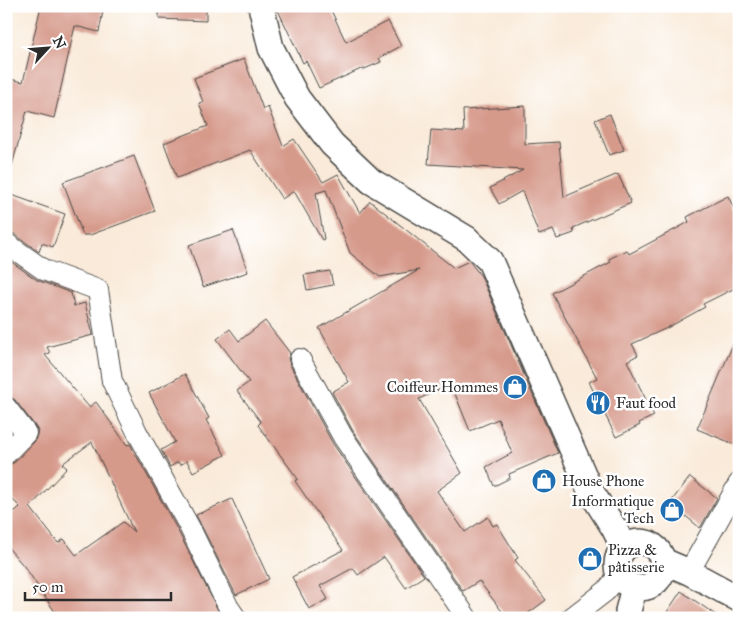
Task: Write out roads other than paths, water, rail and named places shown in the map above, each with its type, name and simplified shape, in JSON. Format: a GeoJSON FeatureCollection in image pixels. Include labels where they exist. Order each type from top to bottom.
{"type":"FeatureCollection","features":[{"type":"Feature","properties":{"kind":"street"},"geometry":{"type":"LineString","coordinates":[[261,6],[270,48],[297,98],[332,144],[370,181],[467,239],[490,261],[590,490],[624,548]]}},
{"type":"Feature","properties":{"kind":"street"},"geometry":{"type":"LineString","coordinates":[[6,243],[44,270],[98,290],[112,380],[136,432],[189,526],[228,606],[236,618]]}},
{"type":"Feature","properties":{"kind":"street"},"geometry":{"type":"LineString","coordinates":[[300,359],[343,438],[467,618]]}},
{"type":"Feature","properties":{"kind":"street"},"geometry":{"type":"LineString","coordinates":[[6,407],[26,433],[6,454]]}},
{"type":"Feature","properties":{"kind":"street"},"geometry":{"type":"LineString","coordinates":[[689,572],[739,483]]}},
{"type":"Feature","properties":{"kind":"street"},"geometry":{"type":"LineString","coordinates":[[571,618],[606,591],[627,582],[646,588],[658,581],[663,570],[663,561],[658,550],[644,542],[631,543],[624,548],[617,561],[627,582],[629,618]]}},
{"type":"Feature","properties":{"kind":"street"},"geometry":{"type":"LineString","coordinates":[[663,561],[689,572],[739,599]]}},
{"type":"Feature","properties":{"kind":"place","name":"Coiffeur Hommes"},"geometry":{"type":"Point","coordinates":[515,387]}},
{"type":"Feature","properties":{"kind":"place","name":"Faut food"},"geometry":{"type":"Point","coordinates":[598,403]}},
{"type":"Feature","properties":{"kind":"place","name":"House Phone"},"geometry":{"type":"Point","coordinates":[544,481]}},
{"type":"Feature","properties":{"kind":"place","name":"Informatique Tech"},"geometry":{"type":"Point","coordinates":[672,510]}},
{"type":"Feature","properties":{"kind":"place","name":"Pizza & pâtisserie"},"geometry":{"type":"Point","coordinates":[590,559]}}]}
